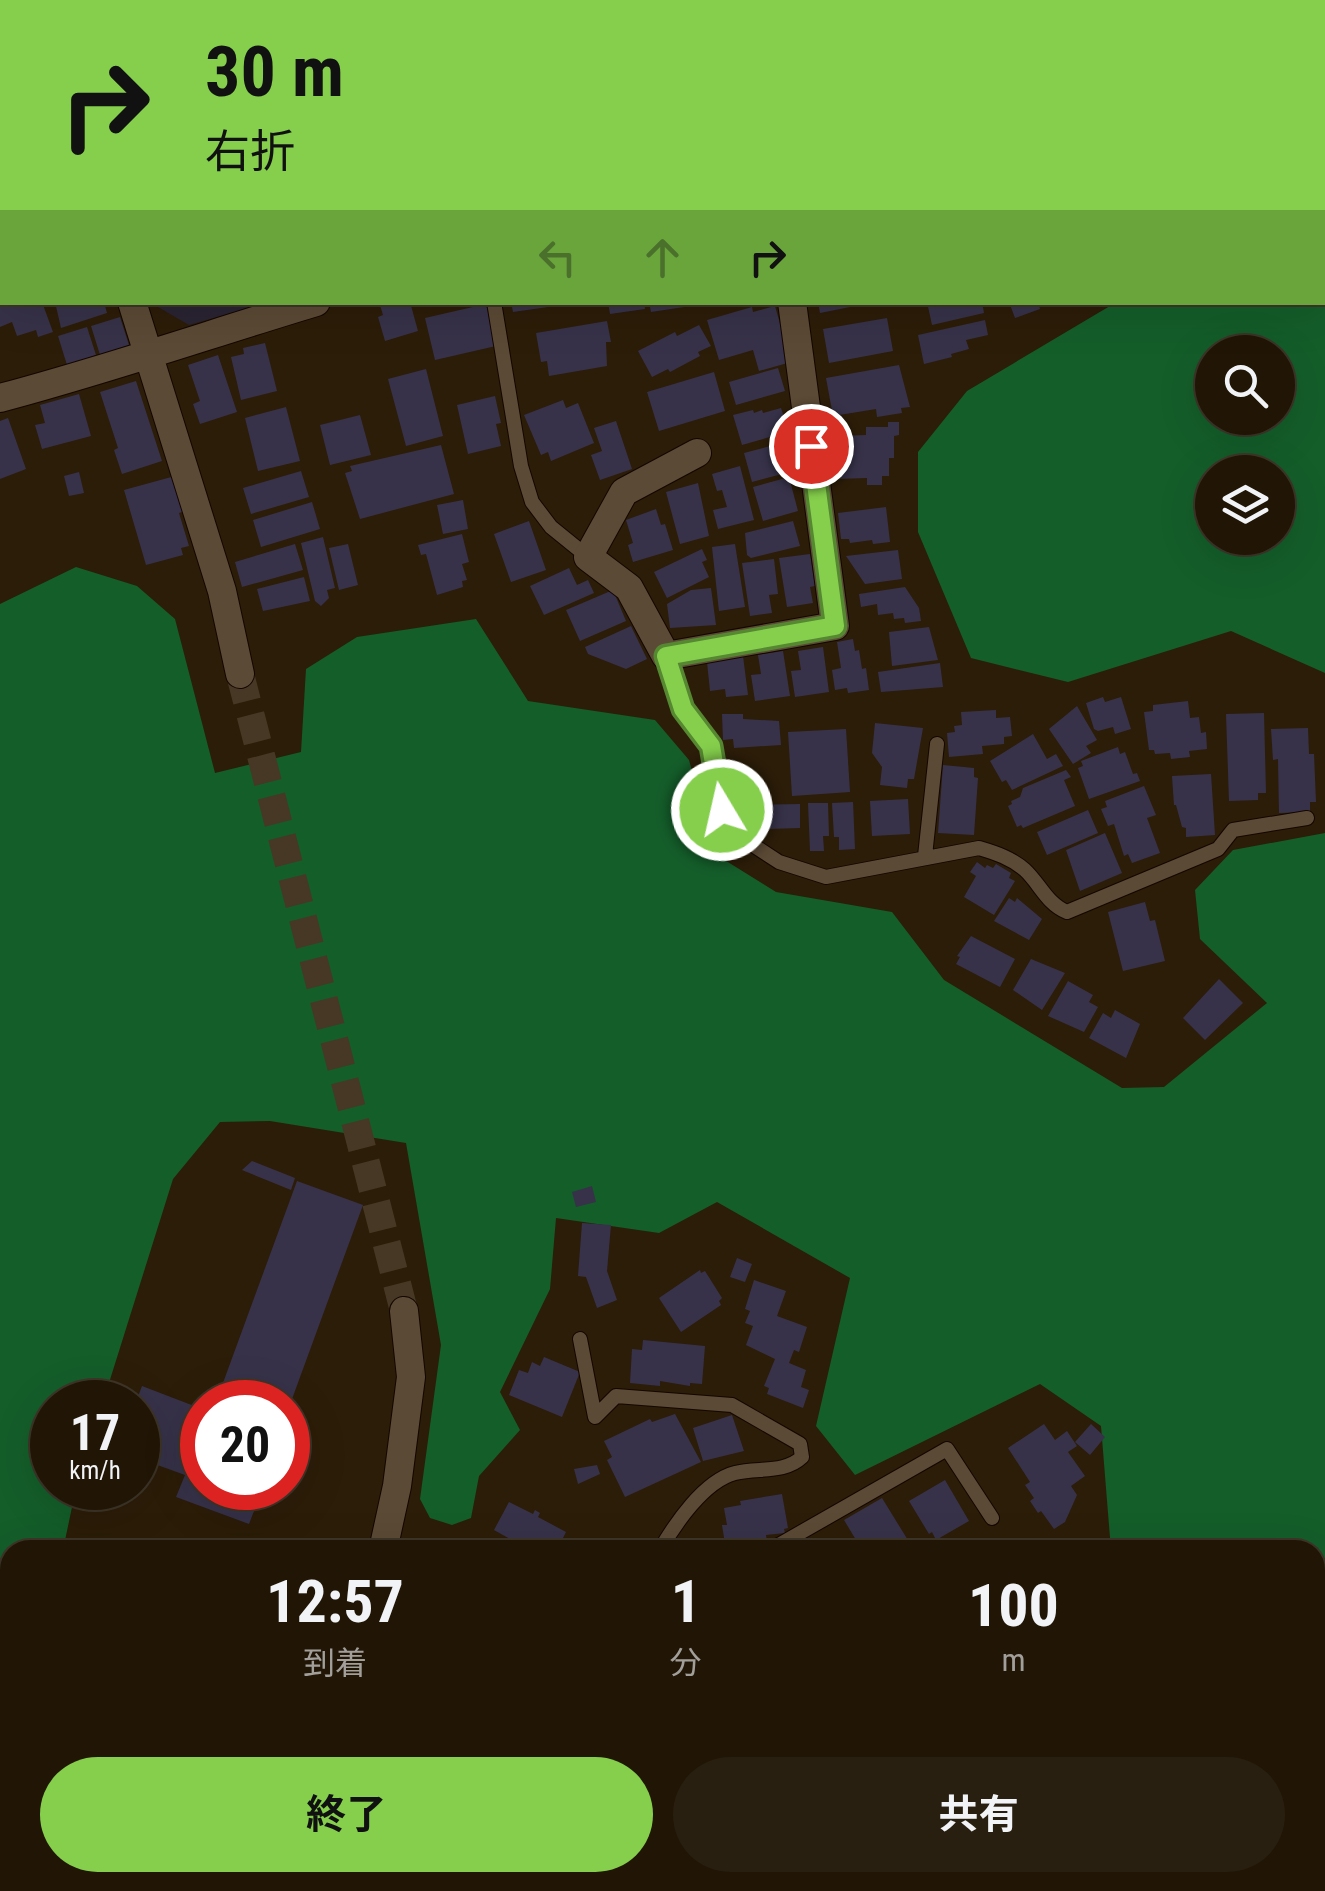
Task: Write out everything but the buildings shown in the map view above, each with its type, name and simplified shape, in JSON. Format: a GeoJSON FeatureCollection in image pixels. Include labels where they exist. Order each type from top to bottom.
{"type":"FeatureCollection","features":[{"type":"Feature","properties":{"kind":"street"},"geometry":{"type":"LineString","coordinates":[[133,305],[222,591],[240,674]]}},
{"type":"Feature","properties":{"kind":"street"},"geometry":{"type":"LineString","coordinates":[[0,398],[102,371],[306,305]]}},
{"type":"Feature","properties":{"kind":"street"},"geometry":{"type":"LineString","coordinates":[[698,453],[624,492],[588,557],[629,588],[666,656],[835,626],[792,305]]}},
{"type":"Feature","properties":{"kind":"street"},"geometry":{"type":"LineString","coordinates":[[385,1540],[412,1377],[404,1312]]}},
{"type":"Feature","properties":{"kind":"lane"},"geometry":{"type":"LineString","coordinates":[[494,305],[521,466],[532,502],[551,528],[588,557]]}},
{"type":"Feature","properties":{"kind":"lane"},"geometry":{"type":"LineString","coordinates":[[666,656],[683,709],[711,746],[722,810],[740,836],[779,862],[826,877],[979,848],[1003,855],[1026,872],[1055,907],[1067,912],[1218,849],[1232,830],[1308,818]]}},
{"type":"Feature","properties":{"kind":"lane"},"geometry":{"type":"LineString","coordinates":[[925,856],[936,744]]}},
{"type":"Feature","properties":{"kind":"lane"},"geometry":{"type":"LineString","coordinates":[[580,1339],[595,1417],[616,1396],[732,1404],[800,1444],[802,1458],[792,1466],[732,1473],[702,1494],[666,1540]]}},
{"type":"Feature","properties":{"kind":"lane"},"geometry":{"type":"LineString","coordinates":[[788,1540],[947,1449],[992,1518]]}},
{"type":"Feature","properties":{"kind":"shaded area"},"geometry":{"type":"Polygon","coordinates":[[[157,305],[259,305],[189,325],[157,305]]]}},
{"type":"Feature","properties":{"kind":"green space"},"geometry":{"type":"Polygon","coordinates":[[[1112,305],[1325,305],[1325,673],[1231,631],[1068,682],[971,658],[918,532],[918,452],[967,391],[1112,305]]]}},
{"type":"Feature","properties":{"kind":"green space"},"geometry":{"type":"Polygon","coordinates":[[[76,567],[137,586],[175,619],[215,773],[301,752],[306,669],[357,637],[476,619],[528,701],[655,720],[689,760],[715,854],[776,892],[892,912],[944,980],[1122,1088],[1164,1087],[1267,1003],[1200,939],[1195,890],[1233,850],[1325,833],[1325,1540],[1110,1540],[1101,1426],[1040,1384],[855,1475],[816,1426],[850,1278],[717,1202],[659,1233],[556,1218],[550,1289],[500,1392],[520,1430],[479,1476],[471,1518],[452,1525],[430,1518],[420,1499],[441,1345],[406,1143],[270,1121],[220,1122],[173,1179],[110,1380],[30,1380],[30,1510],[71,1510],[65,1540],[0,1540],[0,604],[76,567]]]}},
{"type":"Feature","properties":{"kind":"tunnel"},"geometry":{"type":"LineString","coordinates":[[240,674],[404,1311]]}},
{"type":"Feature","properties":{"kind":"route"},"geometry":{"type":"LineString","coordinates":[[722,810],[711,746],[683,709],[666,656],[835,626],[811,446]]}}]}
